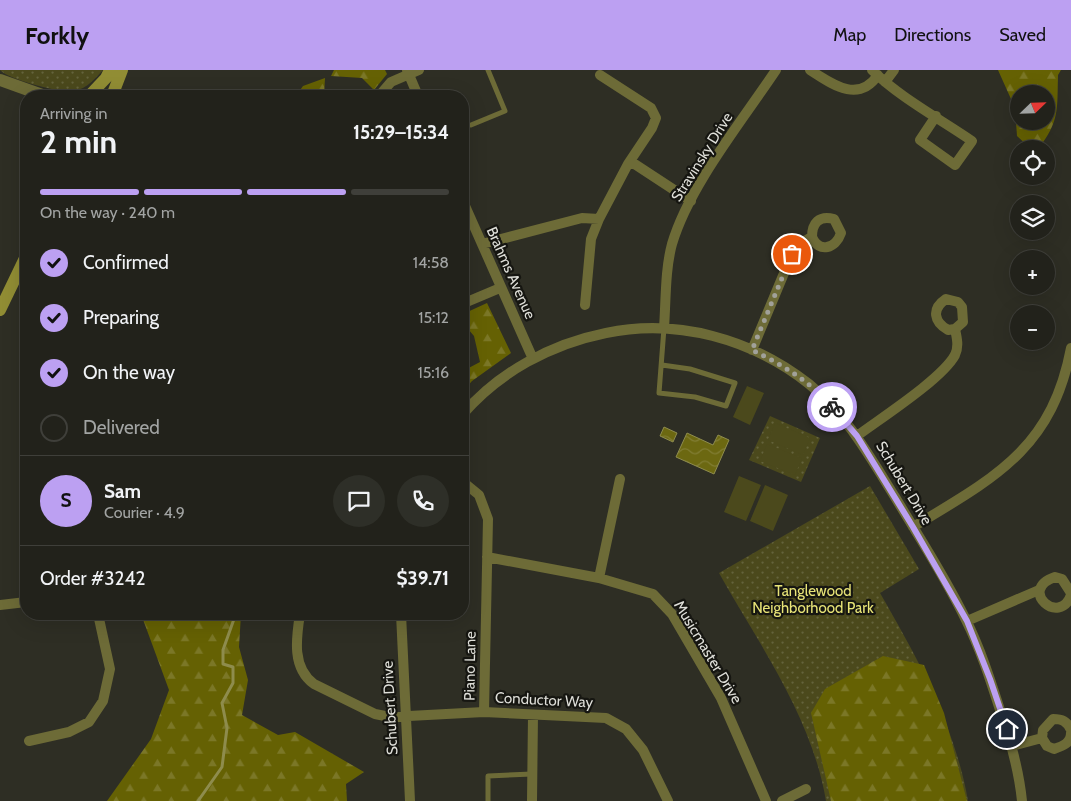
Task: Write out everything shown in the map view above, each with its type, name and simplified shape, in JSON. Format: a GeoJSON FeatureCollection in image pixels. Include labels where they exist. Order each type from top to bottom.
{"type":"FeatureCollection","features":[{"type":"Feature","properties":{"kind":"main road"},"geometry":{"type":"LineString","coordinates":[[95,90],[106,78],[110,70]]}},
{"type":"Feature","properties":{"kind":"main road"},"geometry":{"type":"LineString","coordinates":[[114,90],[122,70]]}},
{"type":"Feature","properties":{"kind":"main road"},"geometry":{"type":"LineString","coordinates":[[0,310],[20,268]]}},
{"type":"Feature","properties":{"kind":"street"},"geometry":{"type":"LineString","coordinates":[[384,90],[391,82],[408,72],[419,70]]}},
{"type":"Feature","properties":{"kind":"street","name":"Stravinsky Drive"},"geometry":{"type":"LineString","coordinates":[[664,328],[668,263],[672,244],[690,201],[776,70]]}},
{"type":"Feature","properties":{"kind":"street"},"geometry":{"type":"LineString","coordinates":[[810,70],[835,87],[844,90],[871,86],[878,76],[894,70]]}},
{"type":"Feature","properties":{"kind":"street"},"geometry":{"type":"LineString","coordinates":[[408,72],[416,90]]}},
{"type":"Feature","properties":{"kind":"street"},"geometry":{"type":"LineString","coordinates":[[585,305],[591,239],[599,219],[630,161],[652,128],[656,118],[651,108],[600,75]]}},
{"type":"Feature","properties":{"kind":"street"},"geometry":{"type":"LineString","coordinates":[[878,76],[972,140],[955,165],[920,140],[936,116]]}},
{"type":"Feature","properties":{"kind":"street"},"geometry":{"type":"LineString","coordinates":[[0,80],[28,90]]}},
{"type":"Feature","properties":{"kind":"street"},"geometry":{"type":"LineString","coordinates":[[630,161],[690,201]]}},
{"type":"Feature","properties":{"kind":"street","name":"Brahms Avenue"},"geometry":{"type":"LineString","coordinates":[[469,215],[533,359]]}},
{"type":"Feature","properties":{"kind":"street"},"geometry":{"type":"LineString","coordinates":[[482,244],[582,218],[599,219]]}},
{"type":"Feature","properties":{"kind":"street"},"geometry":{"type":"LineString","coordinates":[[752,350],[792,254],[799,244],[812,237]]}},
{"type":"Feature","properties":{"kind":"street"},"geometry":{"type":"LineString","coordinates":[[469,301],[500,288]]}},
{"type":"Feature","properties":{"kind":"street","name":"Schubert Drive"},"geometry":{"type":"LineString","coordinates":[[469,408],[500,379],[552,349],[586,337],[620,330],[664,328],[712,335],[773,360],[809,385],[829,404],[857,436],[913,527],[967,621],[990,679],[1012,746],[1022,801]]}},
{"type":"Feature","properties":{"kind":"street"},"geometry":{"type":"LineString","coordinates":[[857,436],[943,371],[955,354],[958,343],[955,329]]}},
{"type":"Feature","properties":{"kind":"street"},"geometry":{"type":"LineString","coordinates":[[913,527],[990,480],[1008,465],[1035,437],[1056,398],[1071,348]]}},
{"type":"Feature","properties":{"kind":"street"},"geometry":{"type":"LineString","coordinates":[[599,578],[620,479]]}},
{"type":"Feature","properties":{"kind":"street","name":"Piano Lane"},"geometry":{"type":"LineString","coordinates":[[469,487],[479,495],[488,519],[484,712]]}},
{"type":"Feature","properties":{"kind":"street","name":"Musicmaster Drive"},"geometry":{"type":"LineString","coordinates":[[487,557],[599,578],[653,594],[672,614],[722,698],[766,801]]}},
{"type":"Feature","properties":{"kind":"street"},"geometry":{"type":"LineString","coordinates":[[967,621],[1039,590],[1042,584],[1055,577],[1062,579],[1071,594],[1069,602],[1062,607],[1055,608],[1046,605],[1041,598],[1039,590]]}},
{"type":"Feature","properties":{"kind":"street"},"geometry":{"type":"LineString","coordinates":[[0,605],[20,603]]}},
{"type":"Feature","properties":{"kind":"street"},"geometry":{"type":"LineString","coordinates":[[29,741],[69,732],[89,722],[103,702],[110,670],[99,620]]}},
{"type":"Feature","properties":{"kind":"street","name":"Conductor Way"},"geometry":{"type":"LineString","coordinates":[[300,620],[297,662],[306,679],[375,714],[390,717],[404,714],[484,712],[606,718],[626,729],[643,750],[668,801]]}},
{"type":"Feature","properties":{"kind":"street","name":"Schubert Drive"},"geometry":{"type":"LineString","coordinates":[[401,620],[404,714],[410,801]]}},
{"type":"Feature","properties":{"kind":"street"},"geometry":{"type":"LineString","coordinates":[[532,801],[533,715]]}},
{"type":"Feature","properties":{"kind":"street"},"geometry":{"type":"LineString","coordinates":[[1053,719],[1061,719],[1068,724],[1071,731],[1071,738],[1066,744],[1054,748],[1047,746],[1042,738],[1042,730],[1053,719]]}},
{"type":"Feature","properties":{"kind":"street"},"geometry":{"type":"LineString","coordinates":[[1012,746],[1042,738]]}},
{"type":"Feature","properties":{"kind":"street"},"geometry":{"type":"LineString","coordinates":[[782,801],[806,789]]}},
{"type":"Feature","properties":{"kind":"lane"},"geometry":{"type":"LineString","coordinates":[[470,125],[505,111],[488,70]]}},
{"type":"Feature","properties":{"kind":"lane"},"geometry":{"type":"LineString","coordinates":[[662,365],[690,369],[735,383],[726,406],[696,397],[660,393],[664,328]]}},
{"type":"Feature","properties":{"kind":"lane"},"geometry":{"type":"LineString","coordinates":[[488,801],[488,776],[532,774]]}},
{"type":"Feature","properties":{"kind":"green space"},"geometry":{"type":"Polygon","coordinates":[[[0,70],[103,70],[94,80],[78,90],[47,88],[5,74],[0,70]]]}},
{"type":"Feature","properties":{"kind":"green space"},"geometry":{"type":"Polygon","coordinates":[[[334,70],[385,70],[387,74],[374,90],[362,78],[331,76],[334,70]]]}},
{"type":"Feature","properties":{"kind":"green space"},"geometry":{"type":"Polygon","coordinates":[[[998,70],[1061,70],[1058,75],[1055,118],[1055,85],[1010,85],[1010,97],[998,70]]]}},
{"type":"Feature","properties":{"kind":"green space"},"geometry":{"type":"Polygon","coordinates":[[[325,78],[324,90],[300,90],[303,86],[325,78]]]}},
{"type":"Feature","properties":{"kind":"green space"},"geometry":{"type":"Polygon","coordinates":[[[1017,130],[1050,130],[1044,140],[1021,140],[1017,136],[1017,130]]]}},
{"type":"Feature","properties":{"kind":"green space"},"geometry":{"type":"Polygon","coordinates":[[[487,303],[511,353],[469,384],[469,368],[480,362],[474,336],[469,330],[469,311],[487,303]]]}},
{"type":"Feature","properties":{"kind":"green space"},"geometry":{"type":"Polygon","coordinates":[[[747,386],[764,393],[750,425],[733,417],[747,386]]]}},
{"type":"Feature","properties":{"kind":"green space"},"geometry":{"type":"Polygon","coordinates":[[[770,416],[820,438],[801,482],[749,460],[770,416]]]}},
{"type":"Feature","properties":{"kind":"green space"},"geometry":{"type":"Polygon","coordinates":[[[775,423],[810,438],[803,455],[768,440],[775,423]]]}},
{"type":"Feature","properties":{"kind":"green space"},"geometry":{"type":"Polygon","coordinates":[[[767,444],[802,458],[795,475],[760,461],[767,444]]]}},
{"type":"Feature","properties":{"kind":"green space"},"geometry":{"type":"Polygon","coordinates":[[[739,476],[761,485],[746,521],[724,512],[739,476]]]}},
{"type":"Feature","properties":{"kind":"green space"},"geometry":{"type":"Polygon","coordinates":[[[765,485],[788,495],[773,531],[750,521],[765,485]]]}},
{"type":"Feature","properties":{"kind":"green space","name":"Tanglewood Neighborhood Park"},"geometry":{"type":"Polygon","coordinates":[[[870,486],[919,569],[880,593],[921,668],[944,720],[962,773],[968,801],[826,801],[819,770],[797,711],[783,683],[719,573],[870,486]]]}},
{"type":"Feature","properties":{"kind":"green space"},"geometry":{"type":"Polygon","coordinates":[[[143,620],[241,620],[239,647],[248,680],[242,715],[278,735],[295,732],[364,772],[346,784],[347,801],[107,801],[151,739],[169,690],[143,620]]]}},
{"type":"Feature","properties":{"kind":"green space"},"geometry":{"type":"Polygon","coordinates":[[[883,656],[924,665],[944,713],[967,801],[831,801],[811,713],[825,689],[883,656]]]}},
{"type":"Feature","properties":{"kind":"water"},"geometry":{"type":"Polygon","coordinates":[[[664,427],[677,433],[673,442],[660,436],[664,427]]]}},
{"type":"Feature","properties":{"kind":"water"},"geometry":{"type":"Polygon","coordinates":[[[687,433],[713,445],[718,435],[729,440],[714,474],[676,457],[687,433]]]}},
{"type":"Feature","properties":{"kind":"waterway"},"geometry":{"type":"LineString","coordinates":[[198,801],[222,767],[227,728],[222,703],[233,683],[233,667],[223,664],[223,650],[234,620]]}},
{"type":"Feature","properties":{"kind":"way so far"},"geometry":{"type":"LineString","coordinates":[[792,254],[752,350],[773,360],[809,385],[832,407]]}},
{"type":"Feature","properties":{"kind":"route"},"geometry":{"type":"LineString","coordinates":[[832,407],[857,436],[913,527],[967,621],[1007,729]]}}]}
